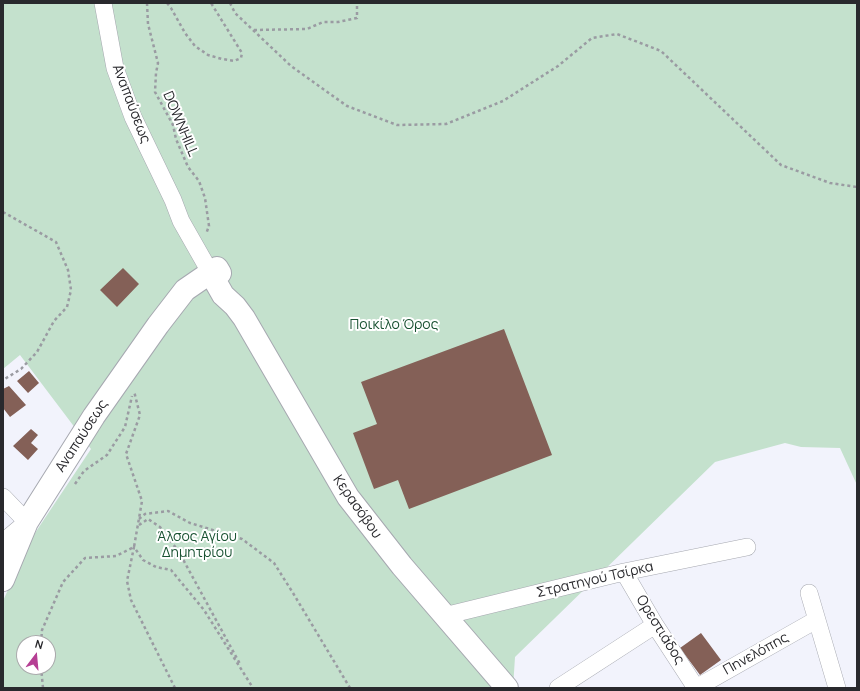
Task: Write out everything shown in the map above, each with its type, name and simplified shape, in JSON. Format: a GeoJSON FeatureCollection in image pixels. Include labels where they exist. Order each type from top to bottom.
{"type":"FeatureCollection","features":[{"type":"Feature","properties":{"kind":"street","name":"Αναπαύσεως"},"geometry":{"type":"LineString","coordinates":[[3,580],[27,522],[94,416],[158,325],[177,302],[216,274],[189,221],[173,200],[133,116],[115,68],[103,3]]}},
{"type":"Feature","properties":{"kind":"street","name":"Κερασόβου"},"geometry":{"type":"LineString","coordinates":[[216,274],[223,295],[236,306],[275,369],[348,497],[373,530],[444,616],[507,688]]}},
{"type":"Feature","properties":{"kind":"street"},"geometry":{"type":"LineString","coordinates":[[3,497],[27,522],[3,542]]}},
{"type":"Feature","properties":{"kind":"street","name":"Στρατηγού Τσίρκα"},"geometry":{"type":"LineString","coordinates":[[444,616],[624,572],[747,547]]}},
{"type":"Feature","properties":{"kind":"street","name":"Ορεστιάδος"},"geometry":{"type":"LineString","coordinates":[[624,572],[655,626],[696,688]]}},
{"type":"Feature","properties":{"kind":"street"},"geometry":{"type":"LineString","coordinates":[[809,593],[834,687]]}},
{"type":"Feature","properties":{"kind":"street","name":"Πηνελόπης"},"geometry":{"type":"LineString","coordinates":[[696,688],[816,620]]}},
{"type":"Feature","properties":{"kind":"street"},"geometry":{"type":"LineString","coordinates":[[558,688],[655,626]]}},
{"type":"Feature","properties":{"kind":"path","name":"DOWNHILL"},"geometry":{"type":"LineString","coordinates":[[147,3],[148,24],[158,63],[155,92],[173,125],[179,149],[188,167],[199,181],[205,198],[208,226]]}},
{"type":"Feature","properties":{"kind":"path"},"geometry":{"type":"LineString","coordinates":[[167,3],[184,34],[208,55],[234,61],[241,58],[242,53],[211,3]]}},
{"type":"Feature","properties":{"kind":"path"},"geometry":{"type":"LineString","coordinates":[[230,3],[235,13],[291,66],[348,106],[397,125],[446,124],[504,100],[558,66],[592,38],[617,34],[661,51],[781,165],[830,183],[857,187]]}},
{"type":"Feature","properties":{"kind":"path"},"geometry":{"type":"LineString","coordinates":[[254,30],[307,29],[323,22],[338,22],[357,18],[357,3]]}},
{"type":"Feature","properties":{"kind":"path"},"geometry":{"type":"LineString","coordinates":[[3,212],[56,242],[68,270],[72,290],[67,307],[54,321],[37,352],[21,369],[3,380]]}},
{"type":"Feature","properties":{"kind":"path"},"geometry":{"type":"LineString","coordinates":[[72,488],[84,471],[107,455],[125,427],[133,387],[140,415],[126,454],[142,501],[127,581],[131,600],[175,688]]}},
{"type":"Feature","properties":{"kind":"path"},"geometry":{"type":"LineString","coordinates":[[139,519],[145,514],[168,511],[190,523],[242,539],[274,563],[294,593],[350,688]]}},
{"type":"Feature","properties":{"kind":"path"},"geometry":{"type":"LineString","coordinates":[[138,526],[148,519],[160,527],[179,552],[253,688]]}},
{"type":"Feature","properties":{"kind":"path"},"geometry":{"type":"LineString","coordinates":[[42,635],[42,630],[63,582],[85,558],[116,556],[134,547]]}},
{"type":"Feature","properties":{"kind":"path"},"geometry":{"type":"LineString","coordinates":[[134,547],[143,560],[156,567],[171,570],[204,610],[247,677]]}},
{"type":"Feature","properties":{"kind":"path"},"geometry":{"type":"LineString","coordinates":[[42,675],[43,688]]}},
{"type":"Feature","properties":{"kind":"green space","name":"Ποικίλο Όρος"},"geometry":{"type":"Polygon","coordinates":[[[3,3],[857,3],[857,485],[840,448],[801,447],[785,443],[715,462],[515,657],[513,688],[3,688],[3,601],[29,542],[91,449],[20,355],[3,369],[3,3]]]}},
{"type":"Feature","properties":{"kind":"building"},"geometry":{"type":"Polygon","coordinates":[[[123,268],[139,284],[117,307],[100,290],[123,268]]]}},
{"type":"Feature","properties":{"kind":"building"},"geometry":{"type":"Polygon","coordinates":[[[504,329],[552,455],[409,509],[398,480],[374,489],[353,433],[377,424],[361,382],[504,329]]]}},
{"type":"Feature","properties":{"kind":"building"},"geometry":{"type":"Polygon","coordinates":[[[29,371],[39,383],[28,393],[17,381],[29,371]]]}},
{"type":"Feature","properties":{"kind":"building"},"geometry":{"type":"Polygon","coordinates":[[[9,386],[26,405],[10,417],[3,408],[3,389],[9,386]]]}},
{"type":"Feature","properties":{"kind":"building"},"geometry":{"type":"Polygon","coordinates":[[[31,429],[38,435],[31,443],[38,449],[28,460],[13,446],[31,429]]]}},
{"type":"Feature","properties":{"kind":"building"},"geometry":{"type":"Polygon","coordinates":[[[701,633],[721,660],[700,675],[680,648],[701,633]]]}},
{"type":"Feature","properties":{"kind":"park label","name":"Άλσος Αγίου Δημητρίου"},"geometry":{"type":"Point","coordinates":[197,546]}}]}
